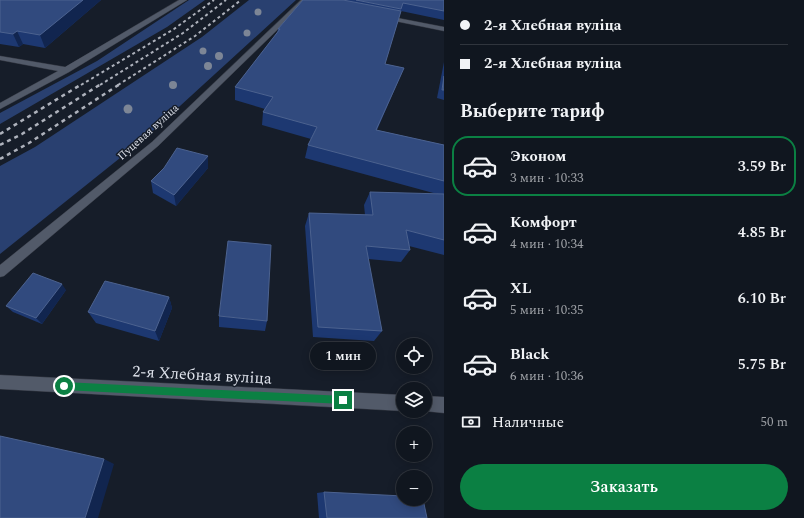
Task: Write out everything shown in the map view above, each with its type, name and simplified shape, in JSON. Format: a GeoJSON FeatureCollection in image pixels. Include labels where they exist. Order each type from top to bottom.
{"type":"FeatureCollection","features":[{"type":"Feature","properties":{"kind":"street"},"geometry":{"type":"LineString","coordinates":[[0,106],[66,70],[184,0]]}},
{"type":"Feature","properties":{"kind":"street","name":"Пуцевая вуліца"},"geometry":{"type":"LineString","coordinates":[[0,272],[155,144],[306,2]]}},
{"type":"Feature","properties":{"kind":"street"},"geometry":{"type":"LineString","coordinates":[[373,16],[444,29]]}},
{"type":"Feature","properties":{"kind":"street"},"geometry":{"type":"LineString","coordinates":[[0,58],[66,70]]}},
{"type":"Feature","properties":{"kind":"street","name":"2-я Хлебная вуліца"},"geometry":{"type":"LineString","coordinates":[[0,382],[396,403]]}},
{"type":"Feature","properties":{"kind":"street"},"geometry":{"type":"LineString","coordinates":[[432,404],[444,405]]}},
{"type":"Feature","properties":{"kind":"shaded area"},"geometry":{"type":"Polygon","coordinates":[[[189,0],[205,0],[167,27],[0,124],[0,113],[97,61],[189,0]]]}},
{"type":"Feature","properties":{"kind":"shaded area"},"geometry":{"type":"Polygon","coordinates":[[[249,0],[296,0],[145,138],[0,254],[0,166],[35,147],[202,37],[249,0]]]}},
{"type":"Feature","properties":{"kind":"building"},"geometry":{"type":"Polygon","coordinates":[[[0,0],[83,0],[40,35],[17,31],[13,34],[0,32],[0,0]]]}},
{"type":"Feature","properties":{"kind":"building"},"geometry":{"type":"Polygon","coordinates":[[[303,0],[343,0],[401,11],[385,64],[404,68],[376,130],[444,145],[444,181],[308,145],[317,127],[263,112],[273,97],[235,87],[280,29],[278,29],[303,0]]]}},
{"type":"Feature","properties":{"kind":"building"},"geometry":{"type":"Polygon","coordinates":[[[356,0],[444,0],[444,11],[403,3],[401,9],[356,0]]]}},
{"type":"Feature","properties":{"kind":"building"},"geometry":{"type":"Polygon","coordinates":[[[444,76],[444,90],[442,90],[444,76]]]}},
{"type":"Feature","properties":{"kind":"building"},"geometry":{"type":"Polygon","coordinates":[[[177,148],[208,156],[174,195],[151,181],[164,168],[177,148]]]}},
{"type":"Feature","properties":{"kind":"building"},"geometry":{"type":"Polygon","coordinates":[[[370,192],[444,194],[444,240],[406,230],[410,250],[366,246],[382,331],[318,327],[309,213],[373,215],[370,192]]]}},
{"type":"Feature","properties":{"kind":"building"},"geometry":{"type":"Polygon","coordinates":[[[228,241],[271,245],[267,321],[219,316],[228,241]]]}},
{"type":"Feature","properties":{"kind":"building"},"geometry":{"type":"Polygon","coordinates":[[[33,273],[62,284],[36,318],[6,306],[33,273]]]}},
{"type":"Feature","properties":{"kind":"building"},"geometry":{"type":"Polygon","coordinates":[[[105,281],[169,297],[155,331],[88,312],[105,281]]]}},
{"type":"Feature","properties":{"kind":"building"},"geometry":{"type":"Polygon","coordinates":[[[0,436],[104,459],[85,518],[0,518],[0,436]]]}},
{"type":"Feature","properties":{"kind":"building"},"geometry":{"type":"Polygon","coordinates":[[[324,492],[396,496],[396,506],[424,506],[427,518],[327,518],[324,492]]]}},
{"type":"Feature","properties":{"kind":"railway"},"geometry":{"type":"LineString","coordinates":[[81,85],[174,29],[214,0]]}},
{"type":"Feature","properties":{"kind":"railway"},"geometry":{"type":"LineString","coordinates":[[100,85],[183,33],[226,0]]}},
{"type":"Feature","properties":{"kind":"railway"},"geometry":{"type":"LineString","coordinates":[[118,85],[195,36],[241,0]]}},
{"type":"Feature","properties":{"kind":"railway"},"geometry":{"type":"LineString","coordinates":[[0,134],[82,84]]}},
{"type":"Feature","properties":{"kind":"railway"},"geometry":{"type":"LineString","coordinates":[[0,145],[22,134],[101,84]]}},
{"type":"Feature","properties":{"kind":"railway"},"geometry":{"type":"LineString","coordinates":[[0,159],[29,143],[120,84]]}},
{"type":"Feature","properties":{"kind":"route"},"geometry":{"type":"LineString","coordinates":[[64,386],[343,400]]}}]}
